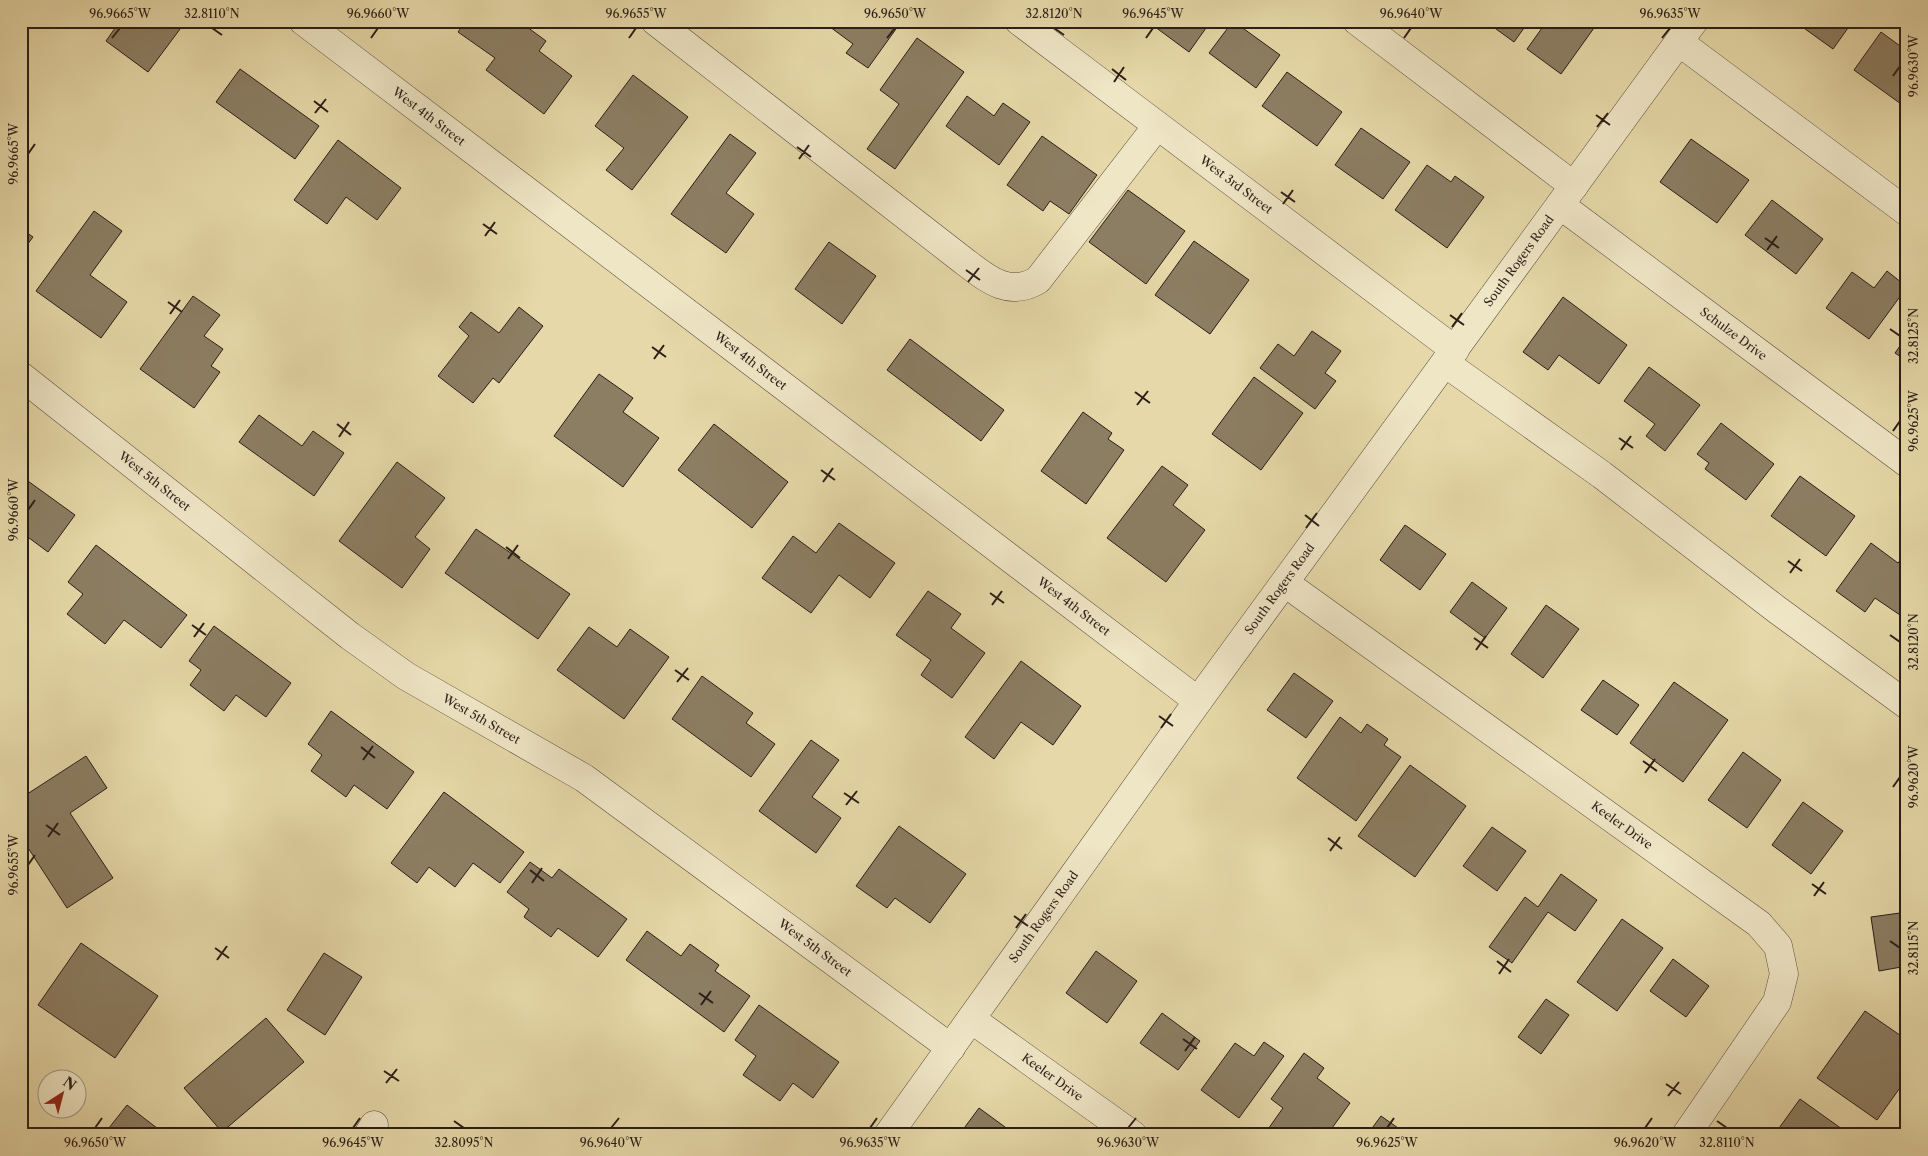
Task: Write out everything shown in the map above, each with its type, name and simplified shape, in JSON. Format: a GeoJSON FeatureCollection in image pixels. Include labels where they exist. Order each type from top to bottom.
{"type":"FeatureCollection","features":[{"type":"Feature","properties":{"kind":"street","name":"West 4th Street"},"geometry":{"type":"LineString","coordinates":[[303,21],[1198,701]]}},
{"type":"Feature","properties":{"kind":"street"},"geometry":{"type":"LineString","coordinates":[[655,21],[960,258],[1000,285],[1019,288],[1029,285],[1042,276],[1157,126]]}},
{"type":"Feature","properties":{"kind":"street","name":"West 3rd Street"},"geometry":{"type":"LineString","coordinates":[[1019,21],[1157,126],[1450,357],[1776,609],[1907,704]]}},
{"type":"Feature","properties":{"kind":"street","name":"Schulze Drive"},"geometry":{"type":"LineString","coordinates":[[1357,21],[1567,195],[1907,463]]}},
{"type":"Feature","properties":{"kind":"street","name":"South Rogers Road"},"geometry":{"type":"LineString","coordinates":[[888,1135],[1198,701],[1687,31]]}},
{"type":"Feature","properties":{"kind":"street"},"geometry":{"type":"LineString","coordinates":[[1687,31],[1907,212]]}},
{"type":"Feature","properties":{"kind":"street","name":"West 5th Street"},"geometry":{"type":"LineString","coordinates":[[21,376],[358,642],[415,681],[584,778],[951,1048]]}},
{"type":"Feature","properties":{"kind":"street","name":"Keeler Drive"},"geometry":{"type":"LineString","coordinates":[[1285,583],[1759,924],[1778,946],[1784,974],[1777,1002],[1686,1135]]}},
{"type":"Feature","properties":{"kind":"street","name":"Keeler Drive"},"geometry":{"type":"LineString","coordinates":[[972,1019],[1133,1135]]}},
{"type":"Feature","properties":{"kind":"building"},"geometry":{"type":"Polygon","coordinates":[[[120,21],[186,21],[148,72],[106,41],[120,21]]]}},
{"type":"Feature","properties":{"kind":"building"},"geometry":{"type":"Polygon","coordinates":[[[466,21],[519,21],[546,41],[539,51],[572,76],[544,114],[486,70],[495,58],[458,32],[466,21]]]}},
{"type":"Feature","properties":{"kind":"building"},"geometry":{"type":"Polygon","coordinates":[[[822,21],[901,22],[868,68],[846,53],[853,44],[822,21]]]}},
{"type":"Feature","properties":{"kind":"building"},"geometry":{"type":"Polygon","coordinates":[[[1147,21],[1211,21],[1189,52],[1147,21]]]}},
{"type":"Feature","properties":{"kind":"building"},"geometry":{"type":"Polygon","coordinates":[[[1233,21],[1280,55],[1256,88],[1209,53],[1233,21]]]}},
{"type":"Feature","properties":{"kind":"building"},"geometry":{"type":"Polygon","coordinates":[[[1485,21],[1529,21],[1514,42],[1485,21]]]}},
{"type":"Feature","properties":{"kind":"building"},"geometry":{"type":"Polygon","coordinates":[[[1547,21],[1599,21],[1561,74],[1527,49],[1547,21]]]}},
{"type":"Feature","properties":{"kind":"building"},"geometry":{"type":"Polygon","coordinates":[[[1794,21],[1853,21],[1833,49],[1794,21]]]}},
{"type":"Feature","properties":{"kind":"building"},"geometry":{"type":"Polygon","coordinates":[[[1881,32],[1907,51],[1907,96],[1901,104],[1854,70],[1881,32]]]}},
{"type":"Feature","properties":{"kind":"building"},"geometry":{"type":"Polygon","coordinates":[[[917,38],[964,72],[895,169],[867,149],[899,104],[880,90],[917,38]]]}},
{"type":"Feature","properties":{"kind":"building"},"geometry":{"type":"Polygon","coordinates":[[[240,69],[319,126],[295,159],[216,102],[240,69]]]}},
{"type":"Feature","properties":{"kind":"building"},"geometry":{"type":"Polygon","coordinates":[[[1287,72],[1342,112],[1317,146],[1262,106],[1287,72]]]}},
{"type":"Feature","properties":{"kind":"building"},"geometry":{"type":"Polygon","coordinates":[[[633,75],[688,117],[632,190],[606,170],[624,148],[595,126],[633,75]]]}},
{"type":"Feature","properties":{"kind":"building"},"geometry":{"type":"Polygon","coordinates":[[[967,96],[994,116],[1003,103],[1030,122],[999,165],[946,126],[967,96]]]}},
{"type":"Feature","properties":{"kind":"building"},"geometry":{"type":"Polygon","coordinates":[[[1361,128],[1410,162],[1383,199],[1335,165],[1361,128]]]}},
{"type":"Feature","properties":{"kind":"building"},"geometry":{"type":"Polygon","coordinates":[[[730,134],[756,153],[726,193],[754,214],[726,253],[671,214],[730,134]]]}},
{"type":"Feature","properties":{"kind":"building"},"geometry":{"type":"Polygon","coordinates":[[[1042,136],[1097,175],[1069,214],[1050,201],[1043,211],[1007,185],[1042,136]]]}},
{"type":"Feature","properties":{"kind":"building"},"geometry":{"type":"Polygon","coordinates":[[[1691,139],[1749,180],[1717,223],[1660,182],[1691,139]]]}},
{"type":"Feature","properties":{"kind":"building"},"geometry":{"type":"Polygon","coordinates":[[[338,140],[401,188],[377,220],[346,197],[327,224],[294,200],[338,140]]]}},
{"type":"Feature","properties":{"kind":"building"},"geometry":{"type":"Polygon","coordinates":[[[1427,165],[1451,182],[1455,176],[1484,197],[1447,248],[1395,210],[1427,165]]]}},
{"type":"Feature","properties":{"kind":"building"},"geometry":{"type":"Polygon","coordinates":[[[1128,190],[1185,231],[1146,284],[1089,242],[1128,190]]]}},
{"type":"Feature","properties":{"kind":"building"},"geometry":{"type":"Polygon","coordinates":[[[1772,200],[1823,239],[1796,274],[1745,235],[1772,200]]]}},
{"type":"Feature","properties":{"kind":"building"},"geometry":{"type":"Polygon","coordinates":[[[94,211],[122,231],[90,275],[127,302],[101,338],[36,291],[94,211]]]}},
{"type":"Feature","properties":{"kind":"building"},"geometry":{"type":"Polygon","coordinates":[[[21,229],[33,237],[21,253],[21,229]]]}},
{"type":"Feature","properties":{"kind":"building"},"geometry":{"type":"Polygon","coordinates":[[[1194,241],[1249,280],[1210,334],[1155,295],[1194,241]]]}},
{"type":"Feature","properties":{"kind":"building"},"geometry":{"type":"Polygon","coordinates":[[[829,242],[876,276],[842,324],[795,289],[829,242]]]}},
{"type":"Feature","properties":{"kind":"building"},"geometry":{"type":"Polygon","coordinates":[[[1887,271],[1907,287],[1869,339],[1826,308],[1852,272],[1874,288],[1887,271]]]}},
{"type":"Feature","properties":{"kind":"building"},"geometry":{"type":"Polygon","coordinates":[[[193,296],[220,315],[204,336],[223,349],[211,366],[220,372],[194,408],[140,369],[193,296]]]}},
{"type":"Feature","properties":{"kind":"building"},"geometry":{"type":"Polygon","coordinates":[[[1563,297],[1627,345],[1599,384],[1559,355],[1548,370],[1523,352],[1563,297]]]}},
{"type":"Feature","properties":{"kind":"building"},"geometry":{"type":"Polygon","coordinates":[[[519,307],[543,326],[499,383],[493,378],[473,403],[438,376],[469,336],[459,327],[471,312],[499,333],[519,307]]]}},
{"type":"Feature","properties":{"kind":"building"},"geometry":{"type":"Polygon","coordinates":[[[1312,331],[1341,351],[1325,373],[1336,381],[1315,409],[1260,368],[1278,344],[1294,356],[1312,331]]]}},
{"type":"Feature","properties":{"kind":"building"},"geometry":{"type":"Polygon","coordinates":[[[1907,336],[1907,361],[1895,353],[1907,336]]]}},
{"type":"Feature","properties":{"kind":"building"},"geometry":{"type":"Polygon","coordinates":[[[910,339],[1004,410],[981,441],[887,370],[910,339]]]}},
{"type":"Feature","properties":{"kind":"building"},"geometry":{"type":"Polygon","coordinates":[[[1649,367],[1700,405],[1665,451],[1646,436],[1655,424],[1624,401],[1649,367]]]}},
{"type":"Feature","properties":{"kind":"building"},"geometry":{"type":"Polygon","coordinates":[[[599,374],[633,398],[623,412],[659,438],[623,487],[554,436],[599,374]]]}},
{"type":"Feature","properties":{"kind":"building"},"geometry":{"type":"Polygon","coordinates":[[[1254,377],[1303,413],[1261,470],[1212,434],[1254,377]]]}},
{"type":"Feature","properties":{"kind":"building"},"geometry":{"type":"Polygon","coordinates":[[[1083,412],[1112,433],[1108,439],[1124,450],[1086,504],[1041,471],[1083,412]]]}},
{"type":"Feature","properties":{"kind":"building"},"geometry":{"type":"Polygon","coordinates":[[[259,415],[302,446],[313,431],[344,453],[314,496],[239,442],[259,415]]]}},
{"type":"Feature","properties":{"kind":"building"},"geometry":{"type":"Polygon","coordinates":[[[1721,423],[1774,464],[1746,500],[1705,469],[1709,463],[1697,454],[1721,423]]]}},
{"type":"Feature","properties":{"kind":"building"},"geometry":{"type":"Polygon","coordinates":[[[714,424],[788,482],[752,528],[678,470],[714,424]]]}},
{"type":"Feature","properties":{"kind":"building"},"geometry":{"type":"Polygon","coordinates":[[[397,462],[445,498],[415,537],[430,549],[402,588],[339,541],[397,462]]]}},
{"type":"Feature","properties":{"kind":"building"},"geometry":{"type":"Polygon","coordinates":[[[1162,466],[1188,485],[1173,505],[1205,530],[1166,582],[1107,538],[1162,466]]]}},
{"type":"Feature","properties":{"kind":"building"},"geometry":{"type":"Polygon","coordinates":[[[21,476],[75,515],[48,552],[21,532],[21,476]]]}},
{"type":"Feature","properties":{"kind":"building"},"geometry":{"type":"Polygon","coordinates":[[[1800,476],[1855,516],[1826,556],[1771,516],[1800,476]]]}},
{"type":"Feature","properties":{"kind":"building"},"geometry":{"type":"Polygon","coordinates":[[[839,523],[895,563],[870,598],[839,575],[811,613],[762,578],[793,536],[816,553],[839,523]]]}},
{"type":"Feature","properties":{"kind":"building"},"geometry":{"type":"Polygon","coordinates":[[[1405,525],[1446,554],[1420,590],[1380,560],[1405,525]]]}},
{"type":"Feature","properties":{"kind":"building"},"geometry":{"type":"Polygon","coordinates":[[[476,529],[570,594],[538,639],[445,573],[476,529]]]}},
{"type":"Feature","properties":{"kind":"building"},"geometry":{"type":"Polygon","coordinates":[[[1871,543],[1898,563],[1907,551],[1907,605],[1900,615],[1875,598],[1865,612],[1836,591],[1871,543]]]}},
{"type":"Feature","properties":{"kind":"building"},"geometry":{"type":"Polygon","coordinates":[[[96,545],[187,615],[161,648],[124,620],[105,644],[67,614],[83,594],[68,582],[96,545]]]}},
{"type":"Feature","properties":{"kind":"building"},"geometry":{"type":"Polygon","coordinates":[[[1472,582],[1507,608],[1485,638],[1450,612],[1472,582]]]}},
{"type":"Feature","properties":{"kind":"building"},"geometry":{"type":"Polygon","coordinates":[[[928,591],[961,614],[951,628],[985,653],[952,698],[921,675],[931,660],[896,635],[928,591]]]}},
{"type":"Feature","properties":{"kind":"building"},"geometry":{"type":"Polygon","coordinates":[[[1546,605],[1579,629],[1543,678],[1511,654],[1546,605]]]}},
{"type":"Feature","properties":{"kind":"building"},"geometry":{"type":"Polygon","coordinates":[[[214,626],[291,683],[266,717],[236,695],[224,711],[190,685],[201,670],[189,661],[214,626]]]}},
{"type":"Feature","properties":{"kind":"building"},"geometry":{"type":"Polygon","coordinates":[[[589,627],[617,647],[630,629],[669,657],[624,719],[557,670],[589,627]]]}},
{"type":"Feature","properties":{"kind":"building"},"geometry":{"type":"Polygon","coordinates":[[[1021,661],[1081,706],[1053,745],[1021,722],[994,759],[965,737],[1021,661]]]}},
{"type":"Feature","properties":{"kind":"building"},"geometry":{"type":"Polygon","coordinates":[[[1294,673],[1333,701],[1306,738],[1267,710],[1294,673]]]}},
{"type":"Feature","properties":{"kind":"building"},"geometry":{"type":"Polygon","coordinates":[[[702,676],[753,713],[746,723],[775,744],[751,777],[672,719],[702,676]]]}},
{"type":"Feature","properties":{"kind":"building"},"geometry":{"type":"Polygon","coordinates":[[[1603,680],[1639,705],[1617,735],[1581,710],[1603,680]]]}},
{"type":"Feature","properties":{"kind":"building"},"geometry":{"type":"Polygon","coordinates":[[[1674,682],[1728,720],[1683,782],[1630,743],[1674,682]]]}},
{"type":"Feature","properties":{"kind":"building"},"geometry":{"type":"Polygon","coordinates":[[[331,711],[414,772],[387,809],[354,785],[346,797],[311,771],[322,755],[308,744],[331,711]]]}},
{"type":"Feature","properties":{"kind":"building"},"geometry":{"type":"Polygon","coordinates":[[[1340,717],[1361,733],[1367,724],[1388,739],[1384,745],[1401,757],[1356,821],[1297,778],[1340,717]]]}},
{"type":"Feature","properties":{"kind":"building"},"geometry":{"type":"Polygon","coordinates":[[[811,740],[839,760],[812,797],[841,818],[816,853],[759,811],[811,740]]]}},
{"type":"Feature","properties":{"kind":"building"},"geometry":{"type":"Polygon","coordinates":[[[21,752],[29,758],[21,768],[21,752]]]}},
{"type":"Feature","properties":{"kind":"building"},"geometry":{"type":"Polygon","coordinates":[[[1743,752],[1781,780],[1747,828],[1708,800],[1743,752]]]}},
{"type":"Feature","properties":{"kind":"building"},"geometry":{"type":"Polygon","coordinates":[[[86,756],[107,788],[70,813],[113,878],[67,908],[21,837],[21,798],[86,756]]]}},
{"type":"Feature","properties":{"kind":"building"},"geometry":{"type":"Polygon","coordinates":[[[1410,765],[1466,806],[1415,877],[1358,836],[1410,765]]]}},
{"type":"Feature","properties":{"kind":"building"},"geometry":{"type":"Polygon","coordinates":[[[444,792],[524,852],[500,883],[473,863],[455,887],[429,867],[417,883],[391,863],[444,792]]]}},
{"type":"Feature","properties":{"kind":"building"},"geometry":{"type":"Polygon","coordinates":[[[1803,802],[1843,831],[1811,874],[1772,845],[1803,802]]]}},
{"type":"Feature","properties":{"kind":"building"},"geometry":{"type":"Polygon","coordinates":[[[899,826],[966,874],[930,923],[895,898],[887,908],[856,886],[899,826]]]}},
{"type":"Feature","properties":{"kind":"building"},"geometry":{"type":"Polygon","coordinates":[[[1492,827],[1526,851],[1497,891],[1463,866],[1492,827]]]}},
{"type":"Feature","properties":{"kind":"building"},"geometry":{"type":"Polygon","coordinates":[[[530,862],[552,878],[559,869],[627,919],[598,957],[558,928],[551,937],[524,917],[529,909],[507,892],[530,862]]]}},
{"type":"Feature","properties":{"kind":"building"},"geometry":{"type":"Polygon","coordinates":[[[1561,874],[1597,900],[1575,931],[1548,912],[1512,963],[1489,947],[1525,897],[1538,907],[1561,874]]]}},
{"type":"Feature","properties":{"kind":"building"},"geometry":{"type":"Polygon","coordinates":[[[1907,912],[1907,966],[1879,971],[1871,917],[1907,912]]]}},
{"type":"Feature","properties":{"kind":"building"},"geometry":{"type":"Polygon","coordinates":[[[1622,919],[1663,948],[1617,1011],[1577,982],[1622,919]]]}},
{"type":"Feature","properties":{"kind":"building"},"geometry":{"type":"Polygon","coordinates":[[[647,931],[681,956],[690,944],[719,965],[715,971],[750,996],[724,1032],[626,960],[647,931]]]}},
{"type":"Feature","properties":{"kind":"building"},"geometry":{"type":"Polygon","coordinates":[[[81,943],[158,996],[115,1058],[38,1005],[81,943]]]}},
{"type":"Feature","properties":{"kind":"building"},"geometry":{"type":"Polygon","coordinates":[[[1096,951],[1137,981],[1107,1023],[1066,993],[1096,951]]]}},
{"type":"Feature","properties":{"kind":"building"},"geometry":{"type":"Polygon","coordinates":[[[324,953],[362,977],[325,1035],[287,1010],[324,953]]]}},
{"type":"Feature","properties":{"kind":"building"},"geometry":{"type":"Polygon","coordinates":[[[1673,959],[1709,986],[1686,1017],[1650,991],[1673,959]]]}},
{"type":"Feature","properties":{"kind":"building"},"geometry":{"type":"Polygon","coordinates":[[[1546,999],[1569,1015],[1541,1054],[1518,1037],[1546,999]]]}},
{"type":"Feature","properties":{"kind":"building"},"geometry":{"type":"Polygon","coordinates":[[[759,1005],[839,1062],[813,1098],[793,1083],[780,1101],[743,1075],[756,1056],[735,1040],[759,1005]]]}},
{"type":"Feature","properties":{"kind":"building"},"geometry":{"type":"Polygon","coordinates":[[[1865,1011],[1907,1040],[1907,1078],[1877,1120],[1817,1078],[1865,1011]]]}},
{"type":"Feature","properties":{"kind":"building"},"geometry":{"type":"Polygon","coordinates":[[[1162,1013],[1200,1041],[1178,1070],[1140,1043],[1162,1013]]]}},
{"type":"Feature","properties":{"kind":"building"},"geometry":{"type":"Polygon","coordinates":[[[266,1018],[304,1062],[222,1132],[184,1088],[266,1018]]]}},
{"type":"Feature","properties":{"kind":"building"},"geometry":{"type":"Polygon","coordinates":[[[1264,1042],[1284,1056],[1239,1118],[1201,1090],[1235,1043],[1254,1056],[1264,1042]]]}},
{"type":"Feature","properties":{"kind":"building"},"geometry":{"type":"Polygon","coordinates":[[[1304,1053],[1324,1068],[1317,1078],[1350,1103],[1327,1135],[1270,1135],[1266,1132],[1283,1108],[1271,1099],[1304,1053]]]}},
{"type":"Feature","properties":{"kind":"building"},"geometry":{"type":"Polygon","coordinates":[[[1800,1099],[1842,1129],[1838,1135],[1774,1135],[1800,1099]]]}},
{"type":"Feature","properties":{"kind":"building"},"geometry":{"type":"Polygon","coordinates":[[[127,1105],[166,1135],[107,1135],[105,1133],[127,1105]]]}},
{"type":"Feature","properties":{"kind":"building"},"geometry":{"type":"Polygon","coordinates":[[[979,1108],[1016,1135],[959,1135],[979,1108]]]}},
{"type":"Feature","properties":{"kind":"building"},"geometry":{"type":"Polygon","coordinates":[[[1381,1116],[1408,1135],[1367,1135],[1381,1116]]]}}]}
